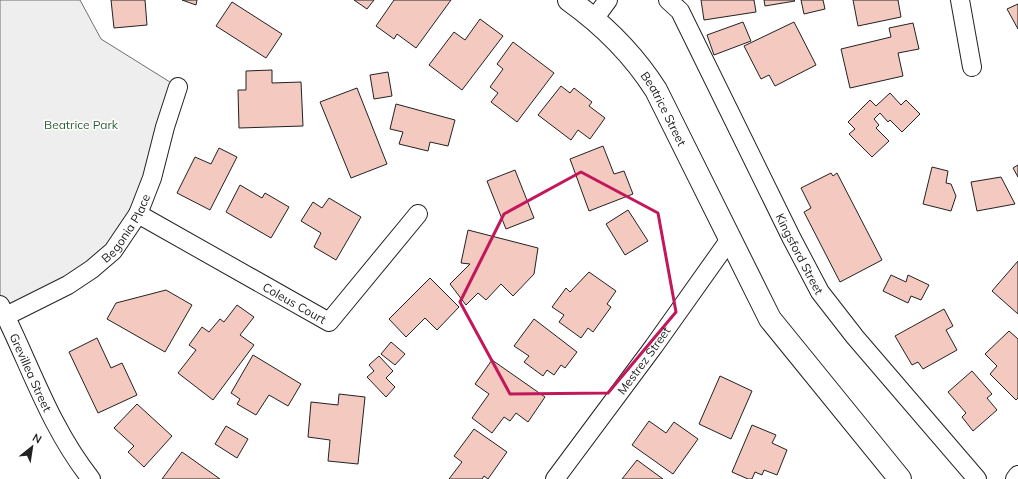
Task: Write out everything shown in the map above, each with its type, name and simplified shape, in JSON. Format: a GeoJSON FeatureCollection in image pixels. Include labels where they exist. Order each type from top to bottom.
{"type":"FeatureCollection","features":[{"type":"Feature","properties":{"kind":"street","name":"Beatrice Street"},"geometry":{"type":"LineString","coordinates":[[569,0],[594,19],[629,52],[644,70],[656,90],[730,239]]}},
{"type":"Feature","properties":{"kind":"street"},"geometry":{"type":"LineString","coordinates":[[594,19],[608,0]]}},
{"type":"Feature","properties":{"kind":"street","name":"Kingsford Street"},"geometry":{"type":"LineString","coordinates":[[668,0],[680,10],[791,237],[820,292],[855,337],[977,479]]}},
{"type":"Feature","properties":{"kind":"street"},"geometry":{"type":"LineString","coordinates":[[960,0],[972,67]]}},
{"type":"Feature","properties":{"kind":"street","name":"Begonia Place"},"geometry":{"type":"LineString","coordinates":[[3,310],[68,285],[92,269],[113,251],[138,214],[152,178],[165,127],[178,87]]}},
{"type":"Feature","properties":{"kind":"street","name":"Coleus Court"},"geometry":{"type":"LineString","coordinates":[[138,214],[329,322],[418,214]]}},
{"type":"Feature","properties":{"kind":"street"},"geometry":{"type":"LineString","coordinates":[[730,239],[770,319],[900,479]]}},
{"type":"Feature","properties":{"kind":"street","name":"Mestrez Street"},"geometry":{"type":"LineString","coordinates":[[555,479],[654,346],[730,239]]}},
{"type":"Feature","properties":{"kind":"street","name":"Grevillea Street"},"geometry":{"type":"LineString","coordinates":[[3,310],[52,418],[81,466],[91,479]]}},
{"type":"Feature","properties":{"kind":"street"},"geometry":{"type":"LineString","coordinates":[[1014,479],[1018,475]]}},
{"type":"Feature","properties":{"kind":"highlighted area"},"geometry":{"type":"Polygon","coordinates":[[[581,172],[658,213],[676,312],[608,393],[510,394],[460,302],[504,214],[581,172]]]}},
{"type":"Feature","properties":{"kind":"green space","name":"Beatrice Park"},"geometry":{"type":"Polygon","coordinates":[[[0,0],[80,0],[101,39],[178,87],[138,214],[92,269],[9,324],[0,305],[0,0]]]}},
{"type":"Feature","properties":{"kind":"building"},"geometry":{"type":"Polygon","coordinates":[[[111,0],[145,0],[147,25],[114,28],[111,0]]]}},
{"type":"Feature","properties":{"kind":"building"},"geometry":{"type":"Polygon","coordinates":[[[182,0],[197,0],[196,5],[182,0]]]}},
{"type":"Feature","properties":{"kind":"building"},"geometry":{"type":"Polygon","coordinates":[[[354,0],[374,0],[367,9],[354,0]]]}},
{"type":"Feature","properties":{"kind":"building"},"geometry":{"type":"Polygon","coordinates":[[[394,0],[451,0],[416,48],[397,34],[394,39],[376,26],[394,0]]]}},
{"type":"Feature","properties":{"kind":"building"},"geometry":{"type":"Polygon","coordinates":[[[701,0],[754,0],[756,12],[704,20],[701,0]]]}},
{"type":"Feature","properties":{"kind":"building"},"geometry":{"type":"Polygon","coordinates":[[[764,0],[794,0],[795,1],[765,6],[764,0]]]}},
{"type":"Feature","properties":{"kind":"building"},"geometry":{"type":"Polygon","coordinates":[[[801,0],[823,0],[825,9],[804,14],[801,0]]]}},
{"type":"Feature","properties":{"kind":"building"},"geometry":{"type":"Polygon","coordinates":[[[853,0],[898,0],[901,17],[858,26],[853,0]]]}},
{"type":"Feature","properties":{"kind":"building"},"geometry":{"type":"Polygon","coordinates":[[[232,2],[282,34],[266,58],[216,26],[232,2]]]}},
{"type":"Feature","properties":{"kind":"building"},"geometry":{"type":"Polygon","coordinates":[[[1018,4],[1018,29],[1007,9],[1018,4]]]}},
{"type":"Feature","properties":{"kind":"building"},"geometry":{"type":"Polygon","coordinates":[[[480,19],[503,36],[462,90],[429,65],[454,32],[465,40],[480,19]]]}},
{"type":"Feature","properties":{"kind":"building"},"geometry":{"type":"Polygon","coordinates":[[[743,22],[751,41],[714,55],[707,35],[743,22]]]}},
{"type":"Feature","properties":{"kind":"building"},"geometry":{"type":"Polygon","coordinates":[[[794,22],[816,65],[775,86],[769,75],[761,79],[744,46],[794,22]]]}},
{"type":"Feature","properties":{"kind":"building"},"geometry":{"type":"Polygon","coordinates":[[[913,23],[919,49],[898,53],[903,76],[850,88],[841,49],[891,37],[889,28],[913,23]]]}},
{"type":"Feature","properties":{"kind":"building"},"geometry":{"type":"Polygon","coordinates":[[[513,42],[554,73],[517,122],[491,102],[498,93],[490,87],[503,69],[497,64],[513,42]]]}},
{"type":"Feature","properties":{"kind":"building"},"geometry":{"type":"Polygon","coordinates":[[[272,70],[272,83],[301,82],[303,126],[239,128],[238,90],[246,90],[246,71],[272,70]]]}},
{"type":"Feature","properties":{"kind":"building"},"geometry":{"type":"Polygon","coordinates":[[[388,72],[392,96],[374,99],[370,75],[388,72]]]}},
{"type":"Feature","properties":{"kind":"building"},"geometry":{"type":"Polygon","coordinates":[[[561,86],[570,93],[574,88],[592,102],[589,106],[605,118],[590,139],[578,130],[571,140],[538,115],[561,86]]]}},
{"type":"Feature","properties":{"kind":"building"},"geometry":{"type":"Polygon","coordinates":[[[357,88],[387,164],[351,178],[320,102],[357,88]]]}},
{"type":"Feature","properties":{"kind":"building"},"geometry":{"type":"Polygon","coordinates":[[[890,93],[901,105],[906,100],[920,114],[902,132],[890,120],[888,122],[880,113],[874,119],[879,125],[876,128],[889,141],[872,157],[849,134],[855,129],[848,122],[870,100],[876,106],[890,93]]]}},
{"type":"Feature","properties":{"kind":"building"},"geometry":{"type":"Polygon","coordinates":[[[396,104],[455,120],[448,146],[430,142],[428,151],[399,144],[403,132],[390,129],[396,104]]]}},
{"type":"Feature","properties":{"kind":"building"},"geometry":{"type":"Polygon","coordinates":[[[603,146],[614,174],[624,171],[633,194],[589,211],[570,159],[603,146]]]}},
{"type":"Feature","properties":{"kind":"building"},"geometry":{"type":"Polygon","coordinates":[[[219,148],[237,157],[210,210],[177,193],[195,157],[211,164],[219,148]]]}},
{"type":"Feature","properties":{"kind":"building"},"geometry":{"type":"Polygon","coordinates":[[[1018,165],[1018,177],[1013,168],[1018,165]]]}},
{"type":"Feature","properties":{"kind":"building"},"geometry":{"type":"Polygon","coordinates":[[[932,167],[948,171],[946,183],[951,184],[956,196],[951,211],[923,204],[932,167]]]}},
{"type":"Feature","properties":{"kind":"building"},"geometry":{"type":"Polygon","coordinates":[[[515,170],[534,218],[506,229],[487,181],[515,170]]]}},
{"type":"Feature","properties":{"kind":"building"},"geometry":{"type":"Polygon","coordinates":[[[831,173],[833,176],[837,173],[882,260],[840,282],[804,212],[811,208],[801,188],[831,173]]]}},
{"type":"Feature","properties":{"kind":"building"},"geometry":{"type":"Polygon","coordinates":[[[1001,177],[1015,204],[977,211],[971,182],[1001,177]]]}},
{"type":"Feature","properties":{"kind":"building"},"geometry":{"type":"Polygon","coordinates":[[[240,185],[262,198],[265,193],[289,207],[271,238],[226,212],[240,185]]]}},
{"type":"Feature","properties":{"kind":"building"},"geometry":{"type":"Polygon","coordinates":[[[329,198],[361,217],[336,260],[314,247],[321,233],[301,221],[313,202],[322,208],[329,198]]]}},
{"type":"Feature","properties":{"kind":"building"},"geometry":{"type":"Polygon","coordinates":[[[628,210],[648,241],[625,255],[606,224],[628,210]]]}},
{"type":"Feature","properties":{"kind":"building"},"geometry":{"type":"Polygon","coordinates":[[[468,230],[538,248],[534,274],[513,296],[501,284],[486,300],[478,293],[466,305],[450,284],[470,264],[461,263],[468,230]]]}},
{"type":"Feature","properties":{"kind":"building"},"geometry":{"type":"Polygon","coordinates":[[[1018,261],[1018,314],[992,291],[1018,261]]]}},
{"type":"Feature","properties":{"kind":"building"},"geometry":{"type":"Polygon","coordinates":[[[589,272],[616,291],[607,304],[611,307],[593,332],[588,328],[581,338],[559,322],[564,315],[552,307],[566,288],[570,292],[589,272]]]}},
{"type":"Feature","properties":{"kind":"building"},"geometry":{"type":"Polygon","coordinates":[[[891,275],[906,282],[908,275],[929,285],[921,300],[911,296],[908,303],[883,291],[891,275]]]}},
{"type":"Feature","properties":{"kind":"building"},"geometry":{"type":"Polygon","coordinates":[[[430,278],[459,307],[437,330],[425,318],[406,337],[389,319],[430,278]]]}},
{"type":"Feature","properties":{"kind":"building"},"geometry":{"type":"Polygon","coordinates":[[[166,290],[192,305],[165,352],[107,319],[116,303],[166,290]]]}},
{"type":"Feature","properties":{"kind":"building"},"geometry":{"type":"Polygon","coordinates":[[[237,305],[254,317],[240,335],[254,345],[213,400],[178,373],[196,350],[189,345],[202,327],[209,332],[220,319],[224,322],[237,305]]]}},
{"type":"Feature","properties":{"kind":"building"},"geometry":{"type":"Polygon","coordinates":[[[944,309],[953,326],[946,330],[957,350],[923,369],[918,362],[912,365],[895,336],[944,309]]]}},
{"type":"Feature","properties":{"kind":"building"},"geometry":{"type":"Polygon","coordinates":[[[534,319],[577,352],[565,368],[561,365],[554,375],[547,370],[543,376],[524,362],[529,356],[514,346],[534,319]]]}},
{"type":"Feature","properties":{"kind":"building"},"geometry":{"type":"Polygon","coordinates":[[[1009,331],[1018,339],[1018,398],[1016,400],[990,374],[997,366],[985,354],[1009,331]]]}},
{"type":"Feature","properties":{"kind":"building"},"geometry":{"type":"Polygon","coordinates":[[[97,338],[111,368],[122,363],[137,395],[98,413],[69,352],[97,338]]]}},
{"type":"Feature","properties":{"kind":"building"},"geometry":{"type":"Polygon","coordinates":[[[391,342],[405,354],[395,365],[381,354],[391,342]]]}},
{"type":"Feature","properties":{"kind":"building"},"geometry":{"type":"Polygon","coordinates":[[[253,355],[301,384],[288,406],[269,395],[256,415],[237,404],[240,399],[231,393],[253,355]]]}},
{"type":"Feature","properties":{"kind":"building"},"geometry":{"type":"Polygon","coordinates":[[[379,356],[393,371],[386,378],[395,387],[386,397],[367,377],[374,371],[369,365],[379,356]]]}},
{"type":"Feature","properties":{"kind":"building"},"geometry":{"type":"Polygon","coordinates":[[[492,360],[545,397],[528,422],[516,413],[510,421],[504,417],[492,433],[472,418],[489,394],[475,384],[492,360]]]}},
{"type":"Feature","properties":{"kind":"building"},"geometry":{"type":"Polygon","coordinates":[[[972,371],[992,394],[987,398],[997,410],[973,431],[962,417],[966,413],[948,392],[972,371]]]}},
{"type":"Feature","properties":{"kind":"building"},"geometry":{"type":"Polygon","coordinates":[[[720,376],[752,391],[731,439],[699,424],[720,376]]]}},
{"type":"Feature","properties":{"kind":"building"},"geometry":{"type":"Polygon","coordinates":[[[339,394],[365,397],[358,464],[328,461],[330,440],[308,437],[311,402],[338,405],[339,394]]]}},
{"type":"Feature","properties":{"kind":"building"},"geometry":{"type":"Polygon","coordinates":[[[137,404],[172,436],[144,467],[128,452],[134,446],[114,428],[137,404]]]}},
{"type":"Feature","properties":{"kind":"building"},"geometry":{"type":"Polygon","coordinates":[[[649,421],[666,433],[674,422],[698,439],[673,474],[632,445],[649,421]]]}},
{"type":"Feature","properties":{"kind":"building"},"geometry":{"type":"Polygon","coordinates":[[[752,425],[776,435],[772,443],[787,450],[777,475],[764,470],[762,475],[755,472],[752,479],[748,479],[732,472],[752,425]]]}},
{"type":"Feature","properties":{"kind":"building"},"geometry":{"type":"Polygon","coordinates":[[[226,426],[248,439],[237,458],[215,444],[226,426]]]}},
{"type":"Feature","properties":{"kind":"building"},"geometry":{"type":"Polygon","coordinates":[[[474,429],[507,452],[488,479],[484,476],[482,479],[449,479],[462,462],[454,456],[474,429]]]}},
{"type":"Feature","properties":{"kind":"building"},"geometry":{"type":"Polygon","coordinates":[[[182,452],[220,479],[162,479],[182,452]]]}},
{"type":"Feature","properties":{"kind":"building"},"geometry":{"type":"Polygon","coordinates":[[[637,460],[663,479],[622,479],[637,460]]]}}]}
